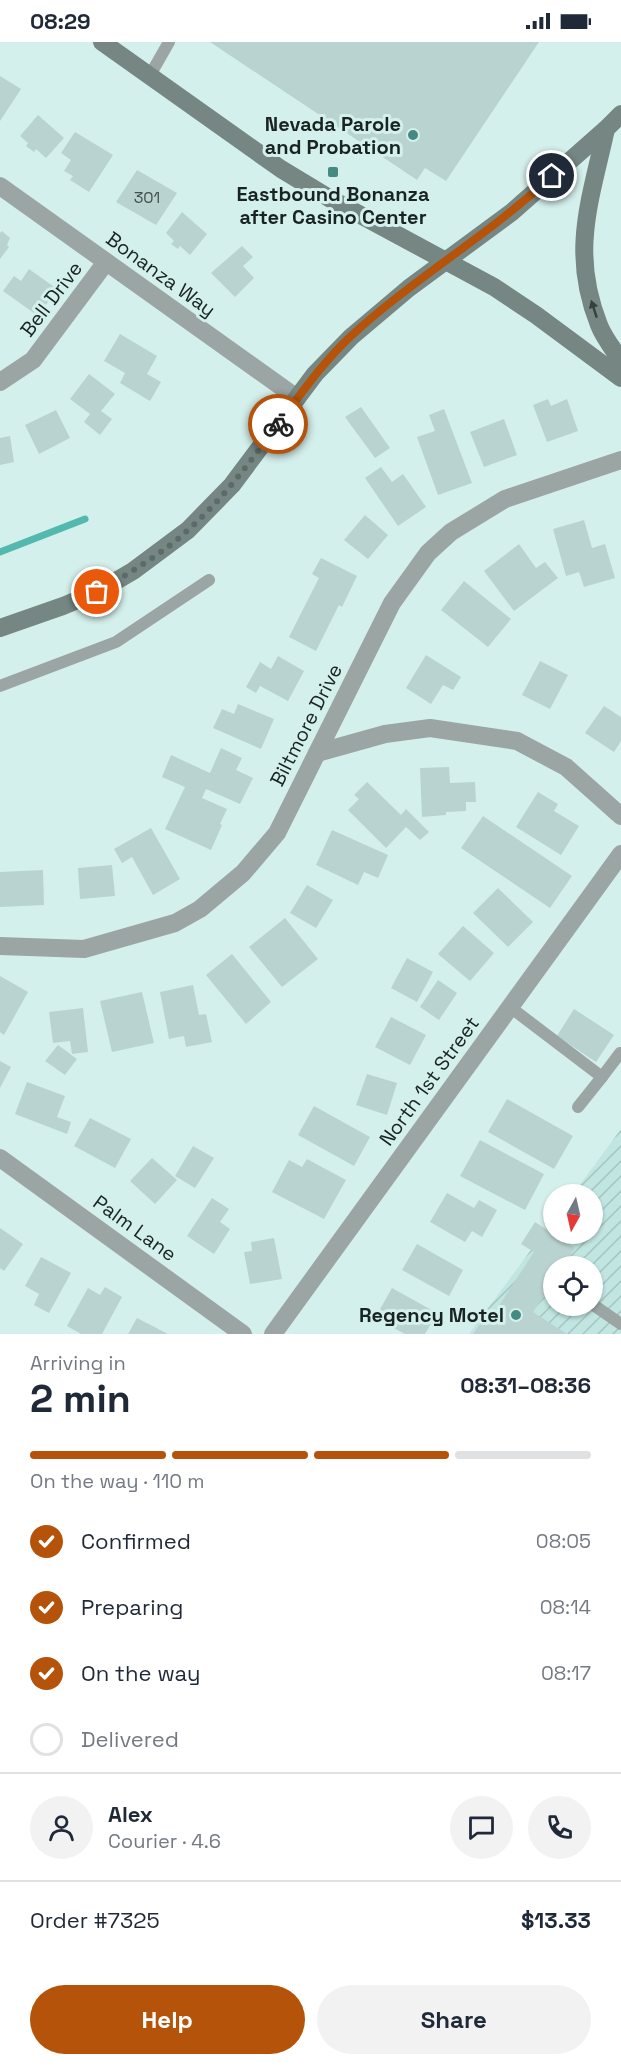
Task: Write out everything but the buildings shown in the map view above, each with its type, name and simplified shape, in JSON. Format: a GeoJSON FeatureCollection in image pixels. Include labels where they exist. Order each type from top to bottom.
{"type":"FeatureCollection","features":[{"type":"Feature","properties":{"kind":"main road"},"geometry":{"type":"LineString","coordinates":[[110,44],[149,77],[281,169],[330,198],[447,260],[516,301],[621,378]]}},
{"type":"Feature","properties":{"kind":"main road"},"geometry":{"type":"LineString","coordinates":[[0,628],[97,592],[133,571],[188,530],[232,486],[315,374],[351,337],[447,260],[513,212],[621,114]]}},
{"type":"Feature","properties":{"kind":"main road"},"geometry":{"type":"LineString","coordinates":[[606,129],[587,208],[583,247],[586,285],[600,327],[621,361]]}},
{"type":"Feature","properties":{"kind":"street","name":"Bonanza Way"},"geometry":{"type":"LineString","coordinates":[[0,186],[297,398]]}},
{"type":"Feature","properties":{"kind":"street","name":"Bell Drive"},"geometry":{"type":"LineString","coordinates":[[0,382],[33,360],[106,262]]}},
{"type":"Feature","properties":{"kind":"street","name":"Biltmore Drive"},"geometry":{"type":"LineString","coordinates":[[0,946],[84,949],[175,923],[200,909],[243,873],[277,833],[392,603],[428,554],[451,532],[505,499],[621,460]]}},
{"type":"Feature","properties":{"kind":"street"},"geometry":{"type":"LineString","coordinates":[[317,753],[385,734],[430,728],[517,741],[566,767],[621,816]]}},
{"type":"Feature","properties":{"kind":"street","name":"North 1st Street"},"geometry":{"type":"LineString","coordinates":[[273,1334],[621,854]]}},
{"type":"Feature","properties":{"kind":"street","name":"Palm Lane"},"geometry":{"type":"LineString","coordinates":[[0,1158],[243,1334]]}},
{"type":"Feature","properties":{"kind":"lane"},"geometry":{"type":"LineString","coordinates":[[149,77],[169,42]]}},
{"type":"Feature","properties":{"kind":"lane"},"geometry":{"type":"LineString","coordinates":[[0,686],[116,642],[209,580]]}},
{"type":"Feature","properties":{"kind":"lane"},"geometry":{"type":"LineString","coordinates":[[510,1007],[602,1077]]}},
{"type":"Feature","properties":{"kind":"lane"},"geometry":{"type":"LineString","coordinates":[[578,1107],[620,1053]]}},
{"type":"Feature","properties":{"kind":"lane"},"geometry":{"type":"LineString","coordinates":[[603,1312],[621,1324]]}},
{"type":"Feature","properties":{"kind":"shaded area"},"geometry":{"type":"Polygon","coordinates":[[[621,1129],[621,1334],[469,1334],[543,1234],[543,1244],[603,1244],[603,1184],[580,1184],[621,1129]]]}},
{"type":"Feature","properties":{"kind":"waterway"},"geometry":{"type":"LineString","coordinates":[[0,552],[85,519]]}},
{"type":"Feature","properties":{"kind":"way so far"},"geometry":{"type":"LineString","coordinates":[[97,592],[133,571],[188,530],[232,486],[278,424]]}},
{"type":"Feature","properties":{"kind":"place","name":"Nevada Parole and Probation"},"geometry":{"type":"Point","coordinates":[413,135]}},
{"type":"Feature","properties":{"kind":"place","name":"Eastbound Bonanza after Casino Center"},"geometry":{"type":"Point","coordinates":[333,172]}},
{"type":"Feature","properties":{"kind":"place","name":"Regency Motel"},"geometry":{"type":"Point","coordinates":[516,1315]}},
{"type":"Feature","properties":{"kind":"route"},"geometry":{"type":"LineString","coordinates":[[278,424],[315,374],[351,337],[409,288],[495,226],[552,176]]}}]}
